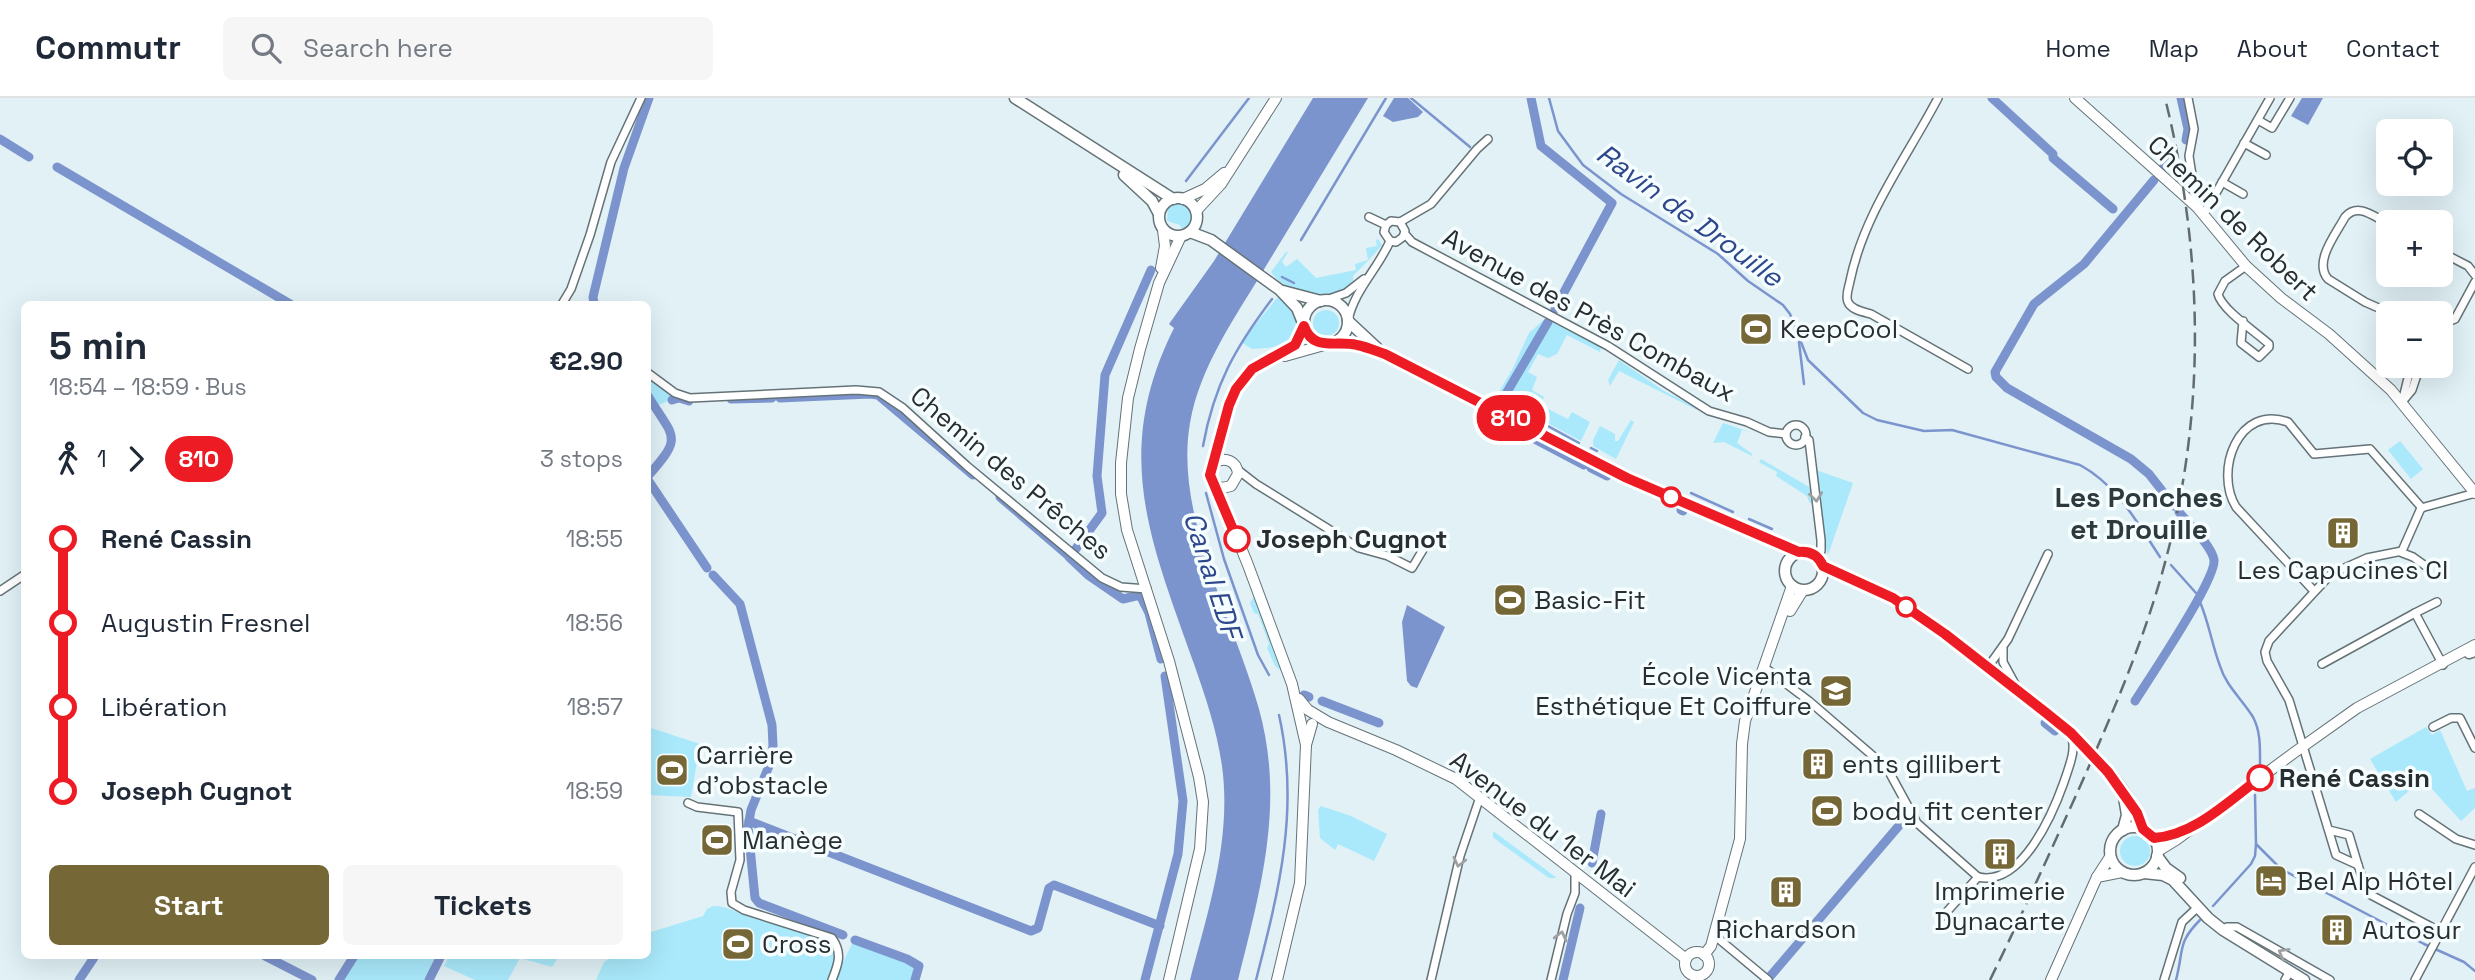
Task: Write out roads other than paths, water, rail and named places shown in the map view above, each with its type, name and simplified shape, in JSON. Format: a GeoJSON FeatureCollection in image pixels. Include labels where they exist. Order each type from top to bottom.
{"type":"FeatureCollection","features":[{"type":"Feature","properties":{"kind":"main road"},"geometry":{"type":"LineString","coordinates":[[1015,98],[1098,152],[1178,199],[1191,203],[1211,240]]}},
{"type":"Feature","properties":{"kind":"main road"},"geometry":{"type":"LineString","coordinates":[[1098,152],[1152,201],[1163,230],[1172,236],[1185,234],[1211,240],[1280,290],[1297,308],[1311,339],[1329,344],[1358,345],[1385,354],[1627,478],[1799,552],[1811,553],[1820,561],[1893,598],[1988,667],[2071,733],[2090,751],[2124,794],[2137,813],[2143,829]]}},
{"type":"Feature","properties":{"kind":"main road"},"geometry":{"type":"LineString","coordinates":[[1159,214],[1164,204],[1178,199]]}},
{"type":"Feature","properties":{"kind":"main road"},"geometry":{"type":"LineString","coordinates":[[1185,234],[1196,215]]}},
{"type":"Feature","properties":{"kind":"main road"},"geometry":{"type":"LineString","coordinates":[[1280,290],[1339,304],[1348,321],[1385,354]]}},
{"type":"Feature","properties":{"kind":"main road"},"geometry":{"type":"LineString","coordinates":[[1303,325],[1308,309],[1323,300]]}},
{"type":"Feature","properties":{"kind":"main road"},"geometry":{"type":"LineString","coordinates":[[1329,344],[1344,334],[1348,321]]}},
{"type":"Feature","properties":{"kind":"main road"},"geometry":{"type":"LineString","coordinates":[[1769,539],[1788,559]]}},
{"type":"Feature","properties":{"kind":"main road"},"geometry":{"type":"LineString","coordinates":[[1799,552],[1788,559],[1785,576],[1798,588],[1814,588],[1821,580],[1844,574]]}},
{"type":"Feature","properties":{"kind":"main road"},"geometry":{"type":"LineString","coordinates":[[1820,561],[1821,580]]}},
{"type":"Feature","properties":{"kind":"main road"},"geometry":{"type":"LineString","coordinates":[[2124,794],[2127,815],[2123,830],[2112,843],[2110,857],[2116,867],[2122,872],[2163,875],[2173,880],[2223,930],[2248,944]]}},
{"type":"Feature","properties":{"kind":"main road"},"geometry":{"type":"LineString","coordinates":[[2123,830],[2134,827],[2143,829],[2154,838],[2158,854],[2166,868],[2179,877],[2210,913],[2288,976],[2304,980]]}},
{"type":"Feature","properties":{"kind":"main road"},"geometry":{"type":"LineString","coordinates":[[2144,873],[2155,863],[2158,854]]}},
{"type":"Feature","properties":{"kind":"street"},"geometry":{"type":"LineString","coordinates":[[564,301],[571,289],[586,246],[611,162],[641,98]]}},
{"type":"Feature","properties":{"kind":"street"},"geometry":{"type":"LineString","coordinates":[[1196,215],[1233,166],[1276,98]]}},
{"type":"Feature","properties":{"kind":"street"},"geometry":{"type":"LineString","coordinates":[[1938,98],[1868,222],[1854,261],[1848,302],[1854,309],[1871,314],[1968,369]]}},
{"type":"Feature","properties":{"kind":"street","name":"Chemin de Robert"},"geometry":{"type":"LineString","coordinates":[[2074,98],[2201,211],[2246,266],[2281,298],[2329,334],[2402,402],[2475,493]]}},
{"type":"Feature","properties":{"kind":"street"},"geometry":{"type":"LineString","coordinates":[[2188,98],[2194,129],[2189,156],[2201,211]]}},
{"type":"Feature","properties":{"kind":"street"},"geometry":{"type":"LineString","coordinates":[[2258,120],[2272,128],[2290,98]]}},
{"type":"Feature","properties":{"kind":"street"},"geometry":{"type":"LineString","coordinates":[[2201,211],[2222,182],[2268,99]]}},
{"type":"Feature","properties":{"kind":"street"},"geometry":{"type":"LineString","coordinates":[[1390,241],[1384,232],[1386,225],[1391,221],[1400,222],[1431,204],[1488,139]]}},
{"type":"Feature","properties":{"kind":"street"},"geometry":{"type":"LineString","coordinates":[[2245,143],[2266,155]]}},
{"type":"Feature","properties":{"kind":"street"},"geometry":{"type":"LineString","coordinates":[[1454,162],[1461,168]]}},
{"type":"Feature","properties":{"kind":"street"},"geometry":{"type":"LineString","coordinates":[[1178,199],[1205,189],[1233,166]]}},
{"type":"Feature","properties":{"kind":"street"},"geometry":{"type":"LineString","coordinates":[[2222,182],[2244,194]]}},
{"type":"Feature","properties":{"kind":"street"},"geometry":{"type":"LineString","coordinates":[[2376,218],[2363,211],[2350,212],[2322,263],[2328,279],[2376,307]]}},
{"type":"Feature","properties":{"kind":"street"},"geometry":{"type":"LineString","coordinates":[[1369,216],[1386,225]]}},
{"type":"Feature","properties":{"kind":"street"},"geometry":{"type":"LineString","coordinates":[[1390,241],[1399,241],[1405,234],[1400,222]]}},
{"type":"Feature","properties":{"kind":"street"},"geometry":{"type":"LineString","coordinates":[[1163,230],[1165,246],[1159,283],[1128,398],[1120,483],[1124,516],[1172,674],[1203,802],[1200,849],[1169,980]]}},
{"type":"Feature","properties":{"kind":"street"},"geometry":{"type":"LineString","coordinates":[[1159,283],[1185,234]]}},
{"type":"Feature","properties":{"kind":"street","name":"Avenue des Près Combaux"},"geometry":{"type":"LineString","coordinates":[[1405,234],[1412,242],[1608,346],[1709,411],[1767,431],[1786,434]]}},
{"type":"Feature","properties":{"kind":"street"},"geometry":{"type":"LineString","coordinates":[[1348,321],[1352,303],[1390,241]]}},
{"type":"Feature","properties":{"kind":"street","name":"Avenue des Près Combaux"},"geometry":{"type":"LineString","coordinates":[[1399,241],[1412,242]]}},
{"type":"Feature","properties":{"kind":"street"},"geometry":{"type":"LineString","coordinates":[[2453,258],[2468,266],[2475,275]]}},
{"type":"Feature","properties":{"kind":"street"},"geometry":{"type":"LineString","coordinates":[[2243,320],[2241,343],[2259,357],[2270,345],[2243,320],[2221,302],[2218,294],[2225,281],[2246,266]]}},
{"type":"Feature","properties":{"kind":"street"},"geometry":{"type":"LineString","coordinates":[[1323,300],[1346,293],[1368,276]]}},
{"type":"Feature","properties":{"kind":"street"},"geometry":{"type":"LineString","coordinates":[[2453,320],[2475,282]]}},
{"type":"Feature","properties":{"kind":"street"},"geometry":{"type":"LineString","coordinates":[[1253,482],[1226,485],[1210,475],[1224,425],[1234,394],[1245,378],[1259,363],[1295,345],[1303,325]]}},
{"type":"Feature","properties":{"kind":"street"},"geometry":{"type":"LineString","coordinates":[[1245,378],[1290,354],[1329,344]]}},
{"type":"Feature","properties":{"kind":"street","name":"Chemin des Prêches"},"geometry":{"type":"LineString","coordinates":[[651,375],[675,393],[690,398],[856,390],[879,392],[903,408],[944,446],[1102,578],[1121,587],[1147,589]]}},
{"type":"Feature","properties":{"kind":"street"},"geometry":{"type":"LineString","coordinates":[[2402,402],[2408,378]]}},
{"type":"Feature","properties":{"kind":"street"},"geometry":{"type":"LineString","coordinates":[[2402,402],[2413,390],[2416,378]]}},
{"type":"Feature","properties":{"kind":"street"},"geometry":{"type":"LineString","coordinates":[[2314,591],[2236,507],[2231,497],[2228,477],[2232,457],[2241,433],[2250,424],[2267,419],[2288,422],[2314,454],[2370,449],[2422,508]]}},
{"type":"Feature","properties":{"kind":"street"},"geometry":{"type":"LineString","coordinates":[[1224,425],[1228,460],[1238,470],[1359,548],[1388,556],[1412,568],[1430,538]]}},
{"type":"Feature","properties":{"kind":"street"},"geometry":{"type":"LineString","coordinates":[[1807,438],[1801,444],[1793,444],[1788,442],[1786,434],[1790,427],[1798,425],[1805,431],[1807,438],[1821,540],[1820,561]]}},
{"type":"Feature","properties":{"kind":"street"},"geometry":{"type":"LineString","coordinates":[[1214,463],[1228,460]]}},
{"type":"Feature","properties":{"kind":"street"},"geometry":{"type":"LineString","coordinates":[[1238,470],[1226,485],[1224,504],[1296,696],[1309,719],[1300,883],[1278,980]]}},
{"type":"Feature","properties":{"kind":"street"},"geometry":{"type":"LineString","coordinates":[[2400,552],[2422,508],[2475,493]]}},
{"type":"Feature","properties":{"kind":"street"},"geometry":{"type":"LineString","coordinates":[[2358,865],[2337,856],[2289,700],[2269,666],[2265,653],[2274,632],[2331,574],[2346,566],[2367,558],[2400,552],[2427,567]]}},
{"type":"Feature","properties":{"kind":"street"},"geometry":{"type":"LineString","coordinates":[[2020,692],[2003,662],[2002,653],[2048,554]]}},
{"type":"Feature","properties":{"kind":"street"},"geometry":{"type":"LineString","coordinates":[[0,591],[21,577]]}},
{"type":"Feature","properties":{"kind":"street"},"geometry":{"type":"LineString","coordinates":[[1704,955],[1710,948],[1740,839],[1744,726],[1765,664],[1798,588]]}},
{"type":"Feature","properties":{"kind":"street"},"geometry":{"type":"LineString","coordinates":[[2322,664],[2437,602]]}},
{"type":"Feature","properties":{"kind":"street"},"geometry":{"type":"LineString","coordinates":[[2415,613],[2443,665]]}},
{"type":"Feature","properties":{"kind":"street"},"geometry":{"type":"LineString","coordinates":[[1988,667],[2005,644]]}},
{"type":"Feature","properties":{"kind":"street"},"geometry":{"type":"LineString","coordinates":[[2158,854],[2303,745],[2377,696],[2474,651]]}},
{"type":"Feature","properties":{"kind":"street"},"geometry":{"type":"LineString","coordinates":[[1765,664],[1887,768],[1917,823],[1978,877],[1994,878],[2004,872],[2036,842],[2053,811],[2071,760],[2074,742],[2071,733]]}},
{"type":"Feature","properties":{"kind":"street"},"geometry":{"type":"LineString","coordinates":[[2433,727],[2451,718],[2460,718],[2475,748]]}},
{"type":"Feature","properties":{"kind":"street","name":"Avenue du 1er Mai"},"geometry":{"type":"LineString","coordinates":[[1309,719],[1328,723],[1434,767],[1456,779],[1686,958]]}},
{"type":"Feature","properties":{"kind":"street"},"geometry":{"type":"LineString","coordinates":[[2071,760],[2081,752],[2090,751]]}},
{"type":"Feature","properties":{"kind":"street"},"geometry":{"type":"LineString","coordinates":[[1431,980],[1460,856],[1480,797]]}},
{"type":"Feature","properties":{"kind":"street"},"geometry":{"type":"LineString","coordinates":[[688,803],[697,807],[738,812],[740,860],[731,892],[732,903],[739,909],[832,938],[839,956],[832,980]]}},
{"type":"Feature","properties":{"kind":"street"},"geometry":{"type":"LineString","coordinates":[[2419,814],[2456,839],[2475,845]]}},
{"type":"Feature","properties":{"kind":"street"},"geometry":{"type":"LineString","coordinates":[[2154,838],[2168,837],[2193,828]]}},
{"type":"Feature","properties":{"kind":"street"},"geometry":{"type":"LineString","coordinates":[[2329,830],[2349,835],[2365,886],[2371,895],[2439,931]]}},
{"type":"Feature","properties":{"kind":"street"},"geometry":{"type":"LineString","coordinates":[[2051,980],[2097,877],[2110,857]]}},
{"type":"Feature","properties":{"kind":"street"},"geometry":{"type":"LineString","coordinates":[[2415,980],[2475,867]]}},
{"type":"Feature","properties":{"kind":"street"},"geometry":{"type":"LineString","coordinates":[[2097,877],[2122,872]]}},
{"type":"Feature","properties":{"kind":"street"},"geometry":{"type":"LineString","coordinates":[[1551,980],[1567,914],[1575,893],[1576,873]]}},
{"type":"Feature","properties":{"kind":"street"},"geometry":{"type":"LineString","coordinates":[[1943,916],[1978,877]]}},
{"type":"Feature","properties":{"kind":"street"},"geometry":{"type":"LineString","coordinates":[[1575,893],[1593,888]]}},
{"type":"Feature","properties":{"kind":"street"},"geometry":{"type":"LineString","coordinates":[[2164,980],[2182,922],[2198,907]]}},
{"type":"Feature","properties":{"kind":"street"},"geometry":{"type":"LineString","coordinates":[[2227,927],[2237,926],[2330,980]]}},
{"type":"Feature","properties":{"kind":"street"},"geometry":{"type":"LineString","coordinates":[[1714,935],[1767,979]]}},
{"type":"Feature","properties":{"kind":"street"},"geometry":{"type":"LineString","coordinates":[[1694,952],[1704,955],[1709,967],[1701,978],[1687,972],[1684,966],[1686,958],[1694,952]]}},
{"type":"Feature","properties":{"kind":"waterway"},"geometry":{"type":"LineString","coordinates":[[594,301],[624,168],[649,98]]}},
{"type":"Feature","properties":{"kind":"waterway"},"geometry":{"type":"LineString","coordinates":[[1186,181],[1249,98]]}},
{"type":"Feature","properties":{"kind":"waterway"},"geometry":{"type":"LineString","coordinates":[[1301,240],[1386,98]]}},
{"type":"Feature","properties":{"kind":"waterway"},"geometry":{"type":"LineString","coordinates":[[1411,98],[1470,147]]}},
{"type":"Feature","properties":{"kind":"waterway"},"geometry":{"type":"LineString","coordinates":[[1531,98],[1541,146],[1612,203],[1555,309]]}},
{"type":"Feature","properties":{"kind":"waterway","name":"Ravin de Drouille"},"geometry":{"type":"LineString","coordinates":[[1549,98],[1558,131],[1583,165],[1621,194],[1718,254],[1748,281],[1783,305],[1790,314],[1808,360],[1863,413],[1877,420],[1924,431],[1952,430],[2080,465],[2116,494],[2160,557]]}},
{"type":"Feature","properties":{"kind":"waterway"},"geometry":{"type":"LineString","coordinates":[[1992,98],[2053,154],[2053,158],[2113,209]]}},
{"type":"Feature","properties":{"kind":"waterway"},"geometry":{"type":"LineString","coordinates":[[2181,98],[2188,129],[2186,140]]}},
{"type":"Feature","properties":{"kind":"waterway"},"geometry":{"type":"LineString","coordinates":[[0,139],[29,157]]}},
{"type":"Feature","properties":{"kind":"waterway"},"geometry":{"type":"LineString","coordinates":[[2162,169],[2173,156]]}},
{"type":"Feature","properties":{"kind":"waterway"},"geometry":{"type":"LineString","coordinates":[[57,167],[285,301]]}},
{"type":"Feature","properties":{"kind":"waterway"},"geometry":{"type":"LineString","coordinates":[[2154,180],[2084,264],[2034,304],[1995,372],[1996,377],[2007,388],[2131,459],[2149,474],[2174,506]]}},
{"type":"Feature","properties":{"kind":"waterway"},"geometry":{"type":"LineString","coordinates":[[1075,550],[1102,513],[1097,476],[1105,375],[1151,270]]}},
{"type":"Feature","properties":{"kind":"waterway"},"geometry":{"type":"LineString","coordinates":[[1282,277],[1294,283]]}},
{"type":"Feature","properties":{"kind":"waterway"},"geometry":{"type":"LineString","coordinates":[[1203,446],[1213,404],[1228,368],[1247,334],[1272,299]]}},
{"type":"Feature","properties":{"kind":"waterway"},"geometry":{"type":"LineString","coordinates":[[1500,404],[1548,322]]}},
{"type":"Feature","properties":{"kind":"waterway"},"geometry":{"type":"LineString","coordinates":[[1799,342],[1804,384]]}},
{"type":"Feature","properties":{"kind":"waterway"},"geometry":{"type":"LineString","coordinates":[[780,398],[878,395],[973,475]]}},
{"type":"Feature","properties":{"kind":"waterway"},"geometry":{"type":"LineString","coordinates":[[672,400],[679,398],[689,401]]}},
{"type":"Feature","properties":{"kind":"waterway"},"geometry":{"type":"LineString","coordinates":[[731,399],[772,398]]}},
{"type":"Feature","properties":{"kind":"waterway"},"geometry":{"type":"LineString","coordinates":[[651,401],[669,429],[671,437],[667,452],[651,472]]}},
{"type":"Feature","properties":{"kind":"waterway"},"geometry":{"type":"LineString","coordinates":[[1502,401],[1579,443]]}},
{"type":"Feature","properties":{"kind":"waterway"},"geometry":{"type":"LineString","coordinates":[[1506,424],[1584,465]]}},
{"type":"Feature","properties":{"kind":"waterway"},"geometry":{"type":"LineString","coordinates":[[1591,448],[1597,451]]}},
{"type":"Feature","properties":{"kind":"waterway"},"geometry":{"type":"LineString","coordinates":[[1591,468],[1607,476]]}},
{"type":"Feature","properties":{"kind":"waterway"},"geometry":{"type":"LineString","coordinates":[[651,484],[707,568]]}},
{"type":"Feature","properties":{"kind":"waterway","name":"Canal EDF"},"geometry":{"type":"LineString","coordinates":[[1206,493],[1224,559],[1258,655],[1269,675]]}},
{"type":"Feature","properties":{"kind":"waterway"},"geometry":{"type":"LineString","coordinates":[[1691,493],[1733,512]]}},
{"type":"Feature","properties":{"kind":"waterway"},"geometry":{"type":"LineString","coordinates":[[1000,497],[1070,557]]}},
{"type":"Feature","properties":{"kind":"waterway"},"geometry":{"type":"LineString","coordinates":[[2135,701],[2194,607],[2212,571],[2214,560],[2209,548],[2179,512]]}},
{"type":"Feature","properties":{"kind":"waterway"},"geometry":{"type":"LineString","coordinates":[[1749,519],[1772,529]]}},
{"type":"Feature","properties":{"kind":"waterway"},"geometry":{"type":"LineString","coordinates":[[1069,557],[1088,575],[1123,599],[1140,595],[1149,613],[1161,659]]}},
{"type":"Feature","properties":{"kind":"waterway","name":"Ravin de Drouille"},"geometry":{"type":"LineString","coordinates":[[2171,565],[2196,593]]}},
{"type":"Feature","properties":{"kind":"waterway"},"geometry":{"type":"LineString","coordinates":[[713,575],[740,604],[772,725],[773,746],[769,766],[751,810],[748,827],[755,898],[759,903],[843,935]]}},
{"type":"Feature","properties":{"kind":"waterway","name":"Ravin de Drouille"},"geometry":{"type":"LineString","coordinates":[[2200,602],[2223,673],[2256,723],[2260,741],[2260,766]]}},
{"type":"Feature","properties":{"kind":"waterway"},"geometry":{"type":"LineString","coordinates":[[1145,980],[1178,854],[1183,801],[1165,676]]}},
{"type":"Feature","properties":{"kind":"waterway"},"geometry":{"type":"LineString","coordinates":[[1304,695],[1309,697]]}},
{"type":"Feature","properties":{"kind":"waterway"},"geometry":{"type":"LineString","coordinates":[[1322,701],[1379,723]]}},
{"type":"Feature","properties":{"kind":"waterway"},"geometry":{"type":"LineString","coordinates":[[1256,980],[1279,881],[1287,816],[1288,783],[1279,715]]}},
{"type":"Feature","properties":{"kind":"waterway"},"geometry":{"type":"LineString","coordinates":[[2045,723],[2055,731]]}},
{"type":"Feature","properties":{"kind":"waterway","name":"Ravin de Drouille"},"geometry":{"type":"LineString","coordinates":[[2255,795],[2256,844],[2281,869],[2464,962],[2475,971]]}},
{"type":"Feature","properties":{"kind":"waterway"},"geometry":{"type":"LineString","coordinates":[[1592,863],[1601,814]]}},
{"type":"Feature","properties":{"kind":"waterway"},"geometry":{"type":"LineString","coordinates":[[749,821],[1031,931],[1038,928],[1049,888],[1054,885],[1160,926]]}},
{"type":"Feature","properties":{"kind":"waterway"},"geometry":{"type":"LineString","coordinates":[[1767,980],[1903,821]]}},
{"type":"Feature","properties":{"kind":"waterway"},"geometry":{"type":"LineString","coordinates":[[2213,906],[2251,864],[2256,844]]}},
{"type":"Feature","properties":{"kind":"waterway"},"geometry":{"type":"LineString","coordinates":[[1563,980],[1580,908]]}},
{"type":"Feature","properties":{"kind":"waterway"},"geometry":{"type":"LineString","coordinates":[[2176,980],[2184,941],[2200,920]]}},
{"type":"Feature","properties":{"kind":"waterway"},"geometry":{"type":"LineString","coordinates":[[855,940],[919,966],[915,980]]}},
{"type":"Feature","properties":{"kind":"waterway"},"geometry":{"type":"LineString","coordinates":[[79,980],[93,959]]}},
{"type":"Feature","properties":{"kind":"waterway"},"geometry":{"type":"LineString","coordinates":[[271,959],[312,980]]}},
{"type":"Feature","properties":{"kind":"waterway"},"geometry":{"type":"LineString","coordinates":[[339,980],[352,959]]}},
{"type":"Feature","properties":{"kind":"waterway"},"geometry":{"type":"LineString","coordinates":[[429,980],[440,959]]}},
{"type":"Feature","properties":{"kind":"railway"},"geometry":{"type":"LineString","coordinates":[[1990,980],[2073,802],[2125,680],[2158,587],[2180,498],[2194,384],[2195,326],[2187,211],[2165,98]]}},
{"type":"Feature","properties":{"kind":"place","name":"KeepCool"},"geometry":{"type":"Point","coordinates":[1756,329]}},
{"type":"Feature","properties":{"kind":"place","name":"Les Capucines CI"},"geometry":{"type":"Point","coordinates":[2343,533]}},
{"type":"Feature","properties":{"kind":"place","name":"Joseph Cugnot"},"geometry":{"type":"Point","coordinates":[1237,539]}},
{"type":"Feature","properties":{"kind":"place","name":"Basic-Fit"},"geometry":{"type":"Point","coordinates":[1510,600]}},
{"type":"Feature","properties":{"kind":"place","name":"École Vicenta Esthétique Et Coiffure"},"geometry":{"type":"Point","coordinates":[1836,691]}},
{"type":"Feature","properties":{"kind":"place","name":"ents gillibert"},"geometry":{"type":"Point","coordinates":[1818,764]}},
{"type":"Feature","properties":{"kind":"place","name":"Carrière d'obstacle"},"geometry":{"type":"Point","coordinates":[672,770]}},
{"type":"Feature","properties":{"kind":"place","name":"René Cassin"},"geometry":{"type":"Point","coordinates":[2260,778]}},
{"type":"Feature","properties":{"kind":"place","name":"body fit center"},"geometry":{"type":"Point","coordinates":[1827,811]}},
{"type":"Feature","properties":{"kind":"place","name":"Manège"},"geometry":{"type":"Point","coordinates":[717,840]}},
{"type":"Feature","properties":{"kind":"place","name":"Imprimerie Dynacarte"},"geometry":{"type":"Point","coordinates":[2000,854]}},
{"type":"Feature","properties":{"kind":"place","name":"Bel Alp Hôtel"},"geometry":{"type":"Point","coordinates":[2271,881]}},
{"type":"Feature","properties":{"kind":"place","name":"Richardson"},"geometry":{"type":"Point","coordinates":[1786,892]}},
{"type":"Feature","properties":{"kind":"place","name":"Autosur"},"geometry":{"type":"Point","coordinates":[2337,930]}},
{"type":"Feature","properties":{"kind":"place","name":"Cross"},"geometry":{"type":"Point","coordinates":[738,944]}},
{"type":"Feature","properties":{"kind":"district","name":"Les Ponches et Drouille"},"geometry":{"type":"Point","coordinates":[2139,513]}}]}
